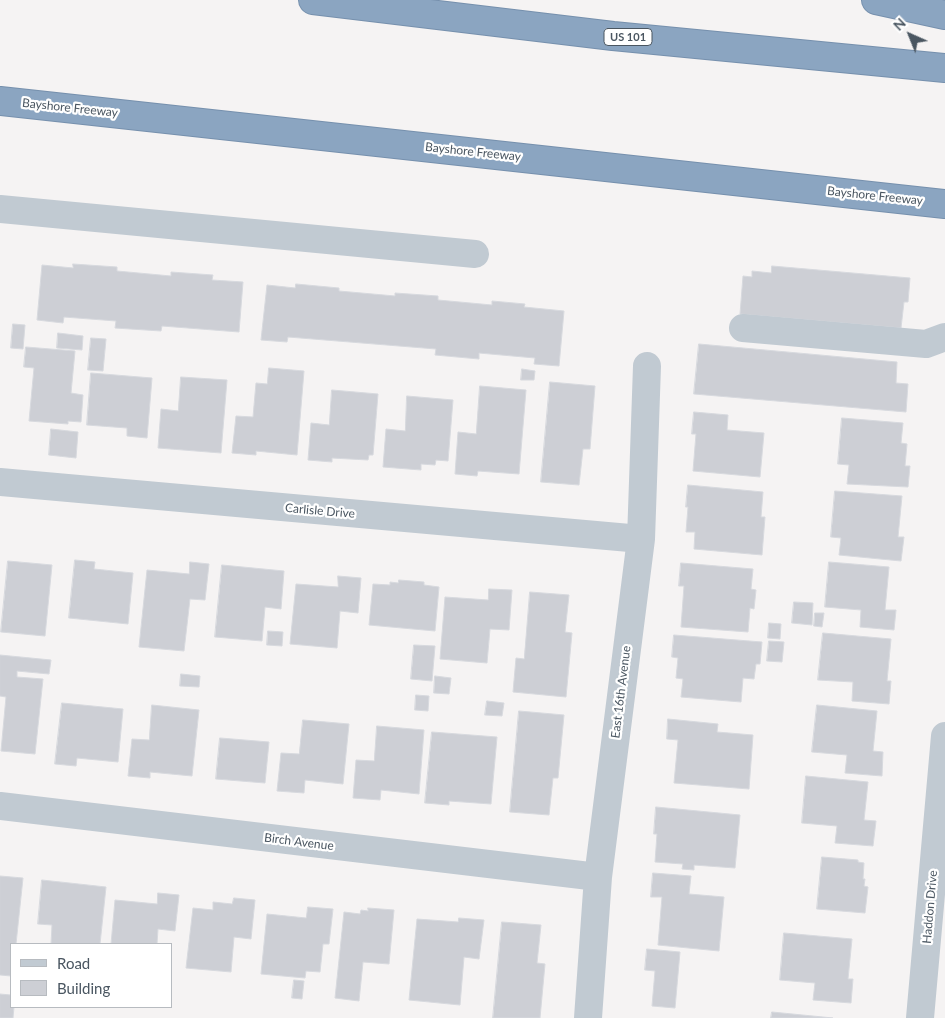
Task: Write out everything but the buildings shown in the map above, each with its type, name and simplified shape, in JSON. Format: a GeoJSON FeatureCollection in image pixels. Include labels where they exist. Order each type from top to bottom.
{"type":"FeatureCollection","features":[{"type":"Feature","properties":{"kind":"highway","name":"US 101"},"geometry":{"type":"LineString","coordinates":[[313,0],[613,36],[945,68]]}},
{"type":"Feature","properties":{"kind":"highway"},"geometry":{"type":"LineString","coordinates":[[876,0],[945,15]]}},
{"type":"Feature","properties":{"kind":"highway","name":"Bayshore Freeway"},"geometry":{"type":"LineString","coordinates":[[0,101],[945,204]]}},
{"type":"Feature","properties":{"kind":"street"},"geometry":{"type":"LineString","coordinates":[[0,209],[475,254]]}},
{"type":"Feature","properties":{"kind":"street"},"geometry":{"type":"LineString","coordinates":[[743,328],[926,344],[945,337]]}},
{"type":"Feature","properties":{"kind":"street","name":"East 16th Avenue"},"geometry":{"type":"LineString","coordinates":[[588,1018],[598,877],[640,539],[647,366]]}},
{"type":"Feature","properties":{"kind":"street","name":"Carlisle Drive"},"geometry":{"type":"LineString","coordinates":[[0,482],[640,539]]}},
{"type":"Feature","properties":{"kind":"street","name":"Haddon Drive"},"geometry":{"type":"LineString","coordinates":[[920,1018],[945,736]]}},
{"type":"Feature","properties":{"kind":"street","name":"Birch Avenue"},"geometry":{"type":"LineString","coordinates":[[0,806],[598,877]]}}]}
